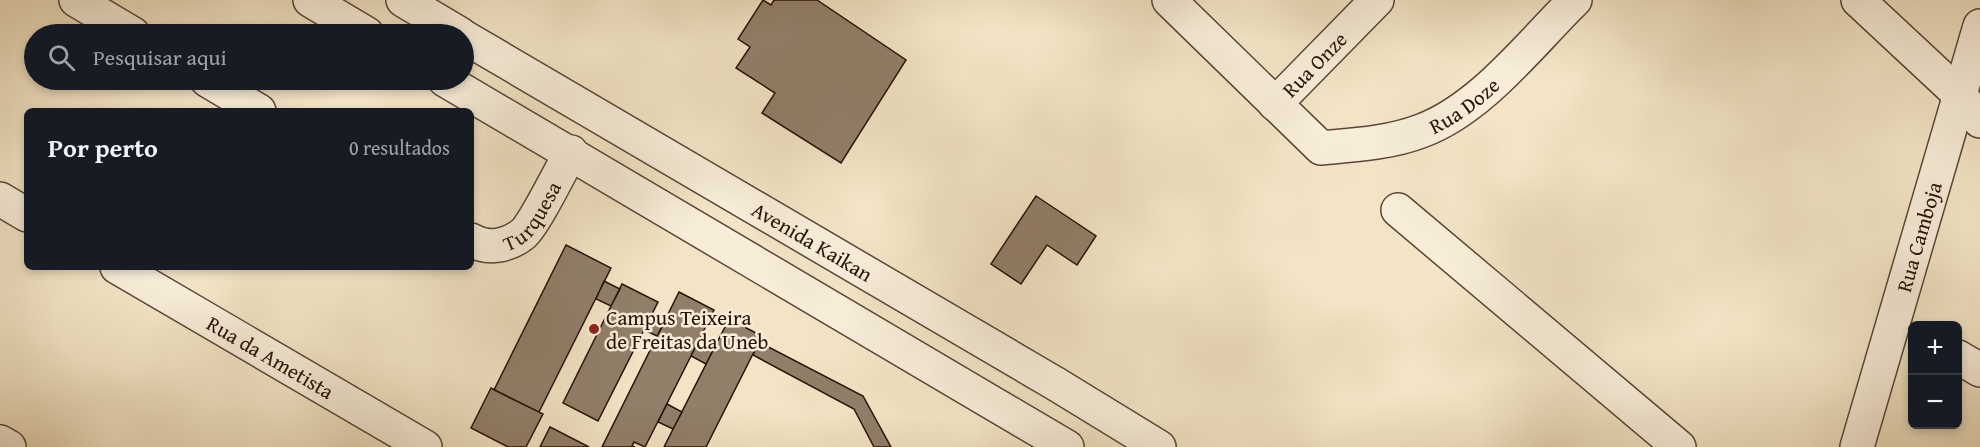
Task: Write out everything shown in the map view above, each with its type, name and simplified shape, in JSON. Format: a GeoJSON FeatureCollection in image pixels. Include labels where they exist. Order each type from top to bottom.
{"type":"FeatureCollection","features":[{"type":"Feature","properties":{"kind":"street"},"geometry":{"type":"LineString","coordinates":[[76,0],[116,24]]}},
{"type":"Feature","properties":{"kind":"street"},"geometry":{"type":"LineString","coordinates":[[310,0],[350,24]]}},
{"type":"Feature","properties":{"kind":"street","name":"Avenida Kaikan"},"geometry":{"type":"LineString","coordinates":[[403,0],[442,24]]}},
{"type":"Feature","properties":{"kind":"street"},"geometry":{"type":"LineString","coordinates":[[1169,0],[1275,104]]}},
{"type":"Feature","properties":{"kind":"street","name":"Rua Onze"},"geometry":{"type":"LineString","coordinates":[[1275,104],[1377,0]]}},
{"type":"Feature","properties":{"kind":"street","name":"Rua Doze"},"geometry":{"type":"LineString","coordinates":[[1275,104],[1321,148],[1367,144],[1421,131],[1471,104],[1575,0]]}},
{"type":"Feature","properties":{"kind":"street"},"geometry":{"type":"LineString","coordinates":[[1858,0],[1970,109]]}},
{"type":"Feature","properties":{"kind":"street","name":"Rua Camboja"},"geometry":{"type":"LineString","coordinates":[[1857,447],[1903,324],[1970,109],[1980,26]]}},
{"type":"Feature","properties":{"kind":"street","name":"Avenida Kaikan"},"geometry":{"type":"LineString","coordinates":[[474,43],[1056,384],[1159,447]]}},
{"type":"Feature","properties":{"kind":"street"},"geometry":{"type":"LineString","coordinates":[[224,90],[254,108]]}},
{"type":"Feature","properties":{"kind":"street"},"geometry":{"type":"LineString","coordinates":[[462,90],[1067,447]]}},
{"type":"Feature","properties":{"kind":"street","name":"Turquesa"},"geometry":{"type":"LineString","coordinates":[[474,242],[502,246],[525,233],[572,153]]}},
{"type":"Feature","properties":{"kind":"street"},"geometry":{"type":"LineString","coordinates":[[0,199],[24,212]]}},
{"type":"Feature","properties":{"kind":"street"},"geometry":{"type":"LineString","coordinates":[[1398,210],[1679,447]]}},
{"type":"Feature","properties":{"kind":"street","name":"Rua da Ametista"},"geometry":{"type":"LineString","coordinates":[[122,270],[424,447]]}},
{"type":"Feature","properties":{"kind":"street"},"geometry":{"type":"LineString","coordinates":[[1962,359],[1980,370]]}},
{"type":"Feature","properties":{"kind":"street"},"geometry":{"type":"LineString","coordinates":[[0,442],[9,447]]}},
{"type":"Feature","properties":{"kind":"building"},"geometry":{"type":"Polygon","coordinates":[[[763,0],[771,5],[774,0],[817,0],[906,60],[841,163],[762,113],[775,93],[736,68],[750,47],[738,39],[763,0]]]}},
{"type":"Feature","properties":{"kind":"building"},"geometry":{"type":"Polygon","coordinates":[[[1036,196],[1096,236],[1077,265],[1047,245],[1021,284],[991,264],[1036,196]]]}},
{"type":"Feature","properties":{"kind":"building"},"geometry":{"type":"Polygon","coordinates":[[[566,245],[611,268],[539,412],[494,390],[566,245]]]}},
{"type":"Feature","properties":{"kind":"building"},"geometry":{"type":"Polygon","coordinates":[[[604,281],[620,289],[611,306],[596,299],[604,281]]]}},
{"type":"Feature","properties":{"kind":"building"},"geometry":{"type":"Polygon","coordinates":[[[622,284],[658,302],[598,421],[563,403],[622,284]]]}},
{"type":"Feature","properties":{"kind":"building"},"geometry":{"type":"Polygon","coordinates":[[[679,292],[714,310],[645,447],[634,442],[632,446],[635,447],[602,447],[679,292]]]}},
{"type":"Feature","properties":{"kind":"building"},"geometry":{"type":"Polygon","coordinates":[[[652,313],[666,320],[657,336],[644,330],[652,313]]]}},
{"type":"Feature","properties":{"kind":"building"},"geometry":{"type":"Polygon","coordinates":[[[729,319],[762,336],[706,447],[664,447],[729,319]]]}},
{"type":"Feature","properties":{"kind":"building"},"geometry":{"type":"Polygon","coordinates":[[[700,338],[715,346],[706,364],[691,356],[700,338]]]}},
{"type":"Feature","properties":{"kind":"building"},"geometry":{"type":"Polygon","coordinates":[[[759,342],[863,396],[891,447],[874,447],[854,409],[753,355],[759,342]]]}},
{"type":"Feature","properties":{"kind":"building"},"geometry":{"type":"Polygon","coordinates":[[[491,388],[543,414],[526,447],[508,447],[471,428],[491,388]]]}},
{"type":"Feature","properties":{"kind":"building"},"geometry":{"type":"Polygon","coordinates":[[[667,404],[682,412],[673,429],[658,422],[667,404]]]}},
{"type":"Feature","properties":{"kind":"building"},"geometry":{"type":"Polygon","coordinates":[[[550,427],[589,447],[540,447],[550,427]]]}},
{"type":"Feature","properties":{"kind":"place","name":"Campus Teixeira de Freitas da Uneb"},"geometry":{"type":"Point","coordinates":[594,329]}}]}
